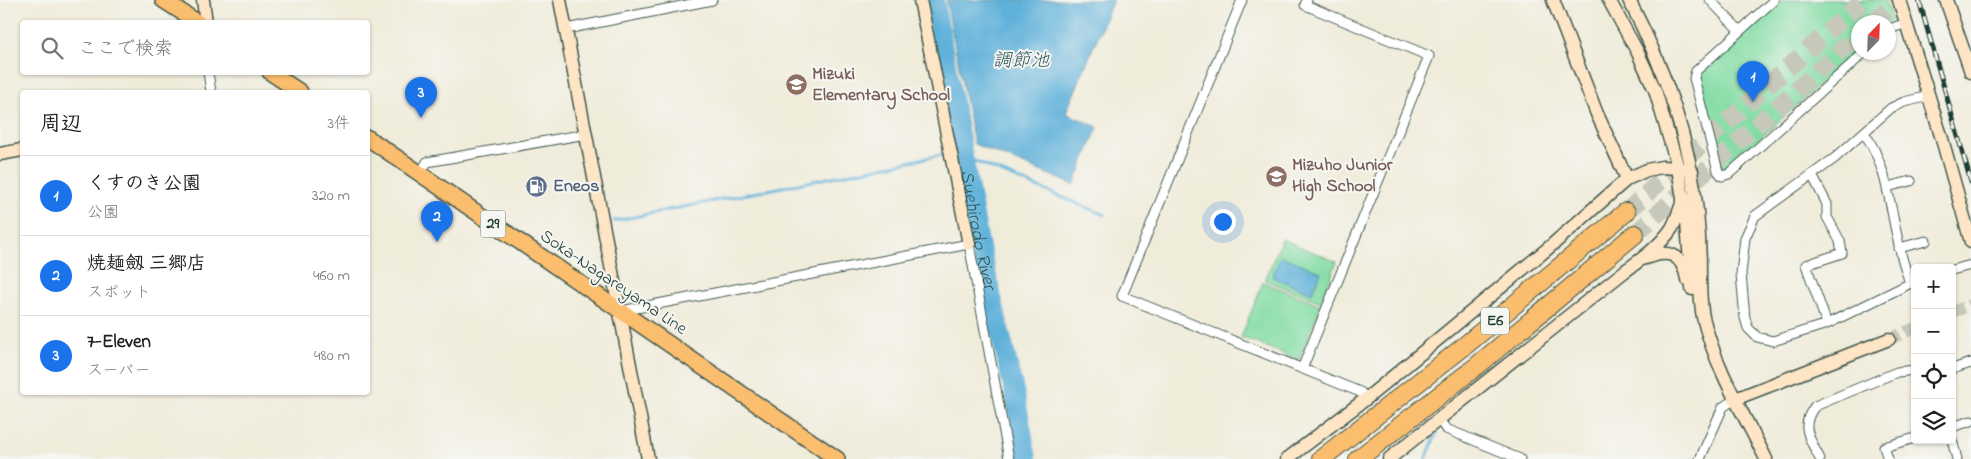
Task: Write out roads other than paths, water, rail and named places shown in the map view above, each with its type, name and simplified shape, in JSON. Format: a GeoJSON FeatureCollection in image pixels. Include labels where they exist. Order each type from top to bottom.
{"type":"FeatureCollection","features":[{"type":"Feature","properties":{"kind":"highway","name":"E6"},"geometry":{"type":"LineString","coordinates":[[1320,459],[1462,348],[1626,212]]}},
{"type":"Feature","properties":{"kind":"highway","name":"E6"},"geometry":{"type":"LineString","coordinates":[[1358,459],[1522,329],[1635,234]]}},
{"type":"Feature","properties":{"kind":"main road"},"geometry":{"type":"LineString","coordinates":[[163,0],[194,20]]}},
{"type":"Feature","properties":{"kind":"main road"},"geometry":{"type":"LineString","coordinates":[[274,75],[295,90]]}},
{"type":"Feature","properties":{"kind":"main road","name":"Soka-Nagareyama Line"},"geometry":{"type":"LineString","coordinates":[[370,139],[838,459]]}},
{"type":"Feature","properties":{"kind":"street"},"geometry":{"type":"LineString","coordinates":[[203,0],[206,20]]}},
{"type":"Feature","properties":{"kind":"street"},"geometry":{"type":"LineString","coordinates":[[560,0],[648,459]]}},
{"type":"Feature","properties":{"kind":"street"},"geometry":{"type":"LineString","coordinates":[[566,28],[712,0]]}},
{"type":"Feature","properties":{"kind":"street"},"geometry":{"type":"LineString","coordinates":[[920,0],[969,244],[1009,459]]}},
{"type":"Feature","properties":{"kind":"street"},"geometry":{"type":"LineString","coordinates":[[1242,0],[1122,296],[1360,392],[1367,398]]}},
{"type":"Feature","properties":{"kind":"street"},"geometry":{"type":"LineString","coordinates":[[1302,369],[1429,56],[1305,5],[1307,0]]}},
{"type":"Feature","properties":{"kind":"street"},"geometry":{"type":"LineString","coordinates":[[1553,0],[1597,114],[1627,179]]}},
{"type":"Feature","properties":{"kind":"street"},"geometry":{"type":"LineString","coordinates":[[1608,0],[1638,53],[1654,90],[1678,168],[1684,198],[1697,322],[1707,348],[1718,362]]}},
{"type":"Feature","properties":{"kind":"street"},"geometry":{"type":"LineString","coordinates":[[1629,0],[1646,33],[1673,98],[1687,147],[1697,214],[1701,306],[1718,362],[1766,459]]}},
{"type":"Feature","properties":{"kind":"street"},"geometry":{"type":"LineString","coordinates":[[1710,0],[1740,31]]}},
{"type":"Feature","properties":{"kind":"street"},"geometry":{"type":"LineString","coordinates":[[1774,0],[1696,71],[1694,78],[1718,171],[1722,176],[1729,174],[1856,60]]}},
{"type":"Feature","properties":{"kind":"street"},"geometry":{"type":"LineString","coordinates":[[1899,0],[1971,242]]}},
{"type":"Feature","properties":{"kind":"street"},"geometry":{"type":"LineString","coordinates":[[1946,0],[1971,72]]}},
{"type":"Feature","properties":{"kind":"street"},"geometry":{"type":"LineString","coordinates":[[1896,27],[1906,23]]}},
{"type":"Feature","properties":{"kind":"street"},"geometry":{"type":"LineString","coordinates":[[208,75],[211,90]]}},
{"type":"Feature","properties":{"kind":"street"},"geometry":{"type":"LineString","coordinates":[[1911,282],[1827,324],[1773,341],[1757,337],[1751,332],[1746,321],[1741,284],[1745,238],[1755,216],[1812,175],[1864,133],[1891,108],[1904,102],[1929,96]]}},
{"type":"Feature","properties":{"kind":"street"},"geometry":{"type":"LineString","coordinates":[[1864,133],[1871,141],[1887,187],[1899,248],[1911,279]]}},
{"type":"Feature","properties":{"kind":"street"},"geometry":{"type":"LineString","coordinates":[[420,174],[427,162],[586,134]]}},
{"type":"Feature","properties":{"kind":"street"},"geometry":{"type":"LineString","coordinates":[[0,154],[20,150]]}},
{"type":"Feature","properties":{"kind":"street"},"geometry":{"type":"LineString","coordinates":[[1287,459],[1367,398],[1552,245],[1627,179],[1647,170],[1662,167],[1678,168],[1692,172]]}},
{"type":"Feature","properties":{"kind":"street"},"geometry":{"type":"LineString","coordinates":[[1389,459],[1643,258],[1664,238],[1673,226],[1692,172]]}},
{"type":"Feature","properties":{"kind":"street"},"geometry":{"type":"LineString","coordinates":[[1812,175],[1826,204],[1827,216],[1840,241],[1842,253],[1806,266],[1827,324]]}},
{"type":"Feature","properties":{"kind":"street"},"geometry":{"type":"LineString","coordinates":[[1887,187],[1911,181]]}},
{"type":"Feature","properties":{"kind":"street"},"geometry":{"type":"LineString","coordinates":[[1899,248],[1926,241]]}},
{"type":"Feature","properties":{"kind":"street"},"geometry":{"type":"LineString","coordinates":[[620,310],[969,244]]}},
{"type":"Feature","properties":{"kind":"street"},"geometry":{"type":"LineString","coordinates":[[1643,258],[1659,252],[1669,253],[1676,258],[1685,270],[1693,297]]}},
{"type":"Feature","properties":{"kind":"street"},"geometry":{"type":"LineString","coordinates":[[1956,269],[1971,265]]}},
{"type":"Feature","properties":{"kind":"street"},"geometry":{"type":"LineString","coordinates":[[1700,459],[1722,407],[1735,399],[1890,338]]}},
{"type":"Feature","properties":{"kind":"street"},"geometry":{"type":"LineString","coordinates":[[1956,368],[1971,364]]}},
{"type":"Feature","properties":{"kind":"street"},"geometry":{"type":"LineString","coordinates":[[1820,459],[1808,435],[1806,426],[1810,413],[1816,406],[1898,372],[1911,370]]}},
{"type":"Feature","properties":{"kind":"street"},"geometry":{"type":"LineString","coordinates":[[1439,420],[1446,429],[1520,459]]}},
{"type":"Feature","properties":{"kind":"street"},"geometry":{"type":"LineString","coordinates":[[1956,426],[1971,421]]}},
{"type":"Feature","properties":{"kind":"street"},"geometry":{"type":"LineString","coordinates":[[1888,459],[1884,447],[1911,439]]}},
{"type":"Feature","properties":{"kind":"street"},"geometry":{"type":"LineString","coordinates":[[1953,444],[1957,459]]}},
{"type":"Feature","properties":{"kind":"water","name":"調節池"},"geometry":{"type":"Polygon","coordinates":[[[946,0],[1113,0],[1066,113],[1098,127],[1074,185],[974,144],[946,0]]]}},
{"type":"Feature","properties":{"kind":"water"},"geometry":{"type":"Polygon","coordinates":[[[1281,256],[1321,272],[1312,293],[1272,277],[1281,256]]]}},
{"type":"Feature","properties":{"kind":"waterway","name":"Suehirodo River"},"geometry":{"type":"LineString","coordinates":[[934,0],[980,248],[1015,395],[1027,459]]}},
{"type":"Feature","properties":{"kind":"waterway"},"geometry":{"type":"LineString","coordinates":[[614,221],[946,154]]}},
{"type":"Feature","properties":{"kind":"waterway"},"geometry":{"type":"LineString","coordinates":[[962,156],[1105,215]]}},
{"type":"Feature","properties":{"kind":"waterway"},"geometry":{"type":"LineString","coordinates":[[1426,459],[1436,434]]}},
{"type":"Feature","properties":{"kind":"tunnel"},"geometry":{"type":"LineString","coordinates":[[1626,212],[1864,0]]}},
{"type":"Feature","properties":{"kind":"tunnel"},"geometry":{"type":"LineString","coordinates":[[1881,15],[1898,0]]}},
{"type":"Feature","properties":{"kind":"tunnel"},"geometry":{"type":"LineString","coordinates":[[1635,234],[1851,41]]}},
{"type":"Feature","properties":{"kind":"tunnel"},"geometry":{"type":"LineString","coordinates":[[1956,311],[1971,305]]}},
{"type":"Feature","properties":{"kind":"tunnel"},"geometry":{"type":"LineString","coordinates":[[1889,339],[1911,330]]}},
{"type":"Feature","properties":{"kind":"railway"},"geometry":{"type":"LineString","coordinates":[[1919,0],[1971,182]]}},
{"type":"Feature","properties":{"kind":"place","name":"Mizuki Elementary School"},"geometry":{"type":"Point","coordinates":[796,85]}},
{"type":"Feature","properties":{"kind":"place","name":"くすのき公園"},"geometry":{"type":"Point","coordinates":[1753,102]}},
{"type":"Feature","properties":{"kind":"place","name":"7-Eleven"},"geometry":{"type":"Point","coordinates":[421,118]}},
{"type":"Feature","properties":{"kind":"place","name":"Mizuho Junior High School"},"geometry":{"type":"Point","coordinates":[1276,176]}},
{"type":"Feature","properties":{"kind":"place","name":"Eneos"},"geometry":{"type":"Point","coordinates":[537,187]}},
{"type":"Feature","properties":{"kind":"place","name":"焼麺劔 三郷店"},"geometry":{"type":"Point","coordinates":[437,242]}}]}
